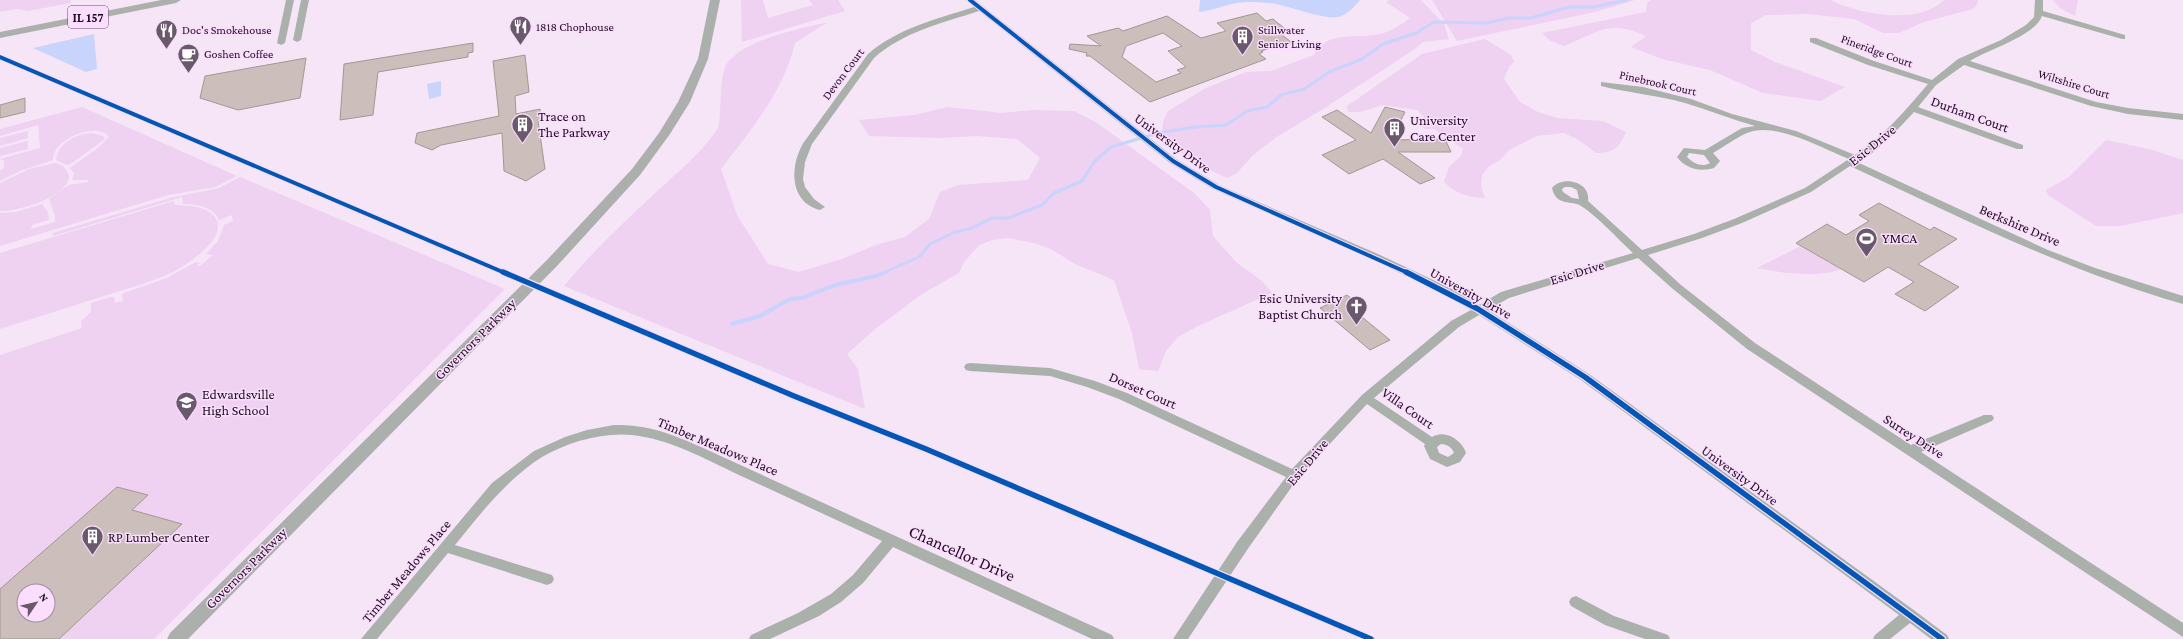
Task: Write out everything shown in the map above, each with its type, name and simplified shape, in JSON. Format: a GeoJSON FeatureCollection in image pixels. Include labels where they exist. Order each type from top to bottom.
{"type":"FeatureCollection","features":[{"type":"Feature","properties":{"kind":"main road","name":"IL 157"},"geometry":{"type":"LineString","coordinates":[[0,35],[176,0]]}},
{"type":"Feature","properties":{"kind":"main road","name":"Governors Parkway"},"geometry":{"type":"LineString","coordinates":[[176,639],[552,263],[636,172],[664,134],[684,102],[703,60],[715,0]]}},
{"type":"Feature","properties":{"kind":"street"},"geometry":{"type":"LineString","coordinates":[[281,43],[290,0]]}},
{"type":"Feature","properties":{"kind":"street"},"geometry":{"type":"LineString","coordinates":[[297,40],[305,0]]}},
{"type":"Feature","properties":{"kind":"street","name":"University Drive"},"geometry":{"type":"LineString","coordinates":[[970,0],[1146,140],[1194,175],[1216,188],[1389,262],[1478,309],[1586,377],[1942,639]]}},
{"type":"Feature","properties":{"kind":"street"},"geometry":{"type":"LineString","coordinates":[[2039,0],[2040,13],[2122,37]]}},
{"type":"Feature","properties":{"kind":"street","name":"Devon Court"},"geometry":{"type":"LineString","coordinates":[[820,207],[808,199],[801,189],[798,174],[800,159],[807,144],[870,56],[899,36],[980,8]]}},
{"type":"Feature","properties":{"kind":"street","name":"Esic Drive"},"geometry":{"type":"LineString","coordinates":[[1180,639],[1242,546],[1294,475],[1328,436],[1366,398],[1455,324],[1478,309],[1505,295],[1705,233],[1775,206],[1808,190],[1851,163],[1880,141],[1912,108],[1933,83],[1961,61],[2019,34],[2029,27],[2040,13]]}},
{"type":"Feature","properties":{"kind":"street","name":"Pineridge Court"},"geometry":{"type":"LineString","coordinates":[[1813,40],[1871,63],[1933,83]]}},
{"type":"Feature","properties":{"kind":"street","name":"Wiltshire Court"},"geometry":{"type":"LineString","coordinates":[[1961,61],[2099,105],[2128,111],[2183,117]]}},
{"type":"Feature","properties":{"kind":"street","name":"Pinebrook Court"},"geometry":{"type":"LineString","coordinates":[[1604,84],[1667,95],[1729,116],[1766,127],[1794,133],[1822,146],[1851,163]]}},
{"type":"Feature","properties":{"kind":"street","name":"Durham Court"},"geometry":{"type":"LineString","coordinates":[[1912,108],[2020,147]]}},
{"type":"Feature","properties":{"kind":"street"},"geometry":{"type":"LineString","coordinates":[[1729,116],[1737,126],[1739,133]]}},
{"type":"Feature","properties":{"kind":"street","name":"Pinebrook Court"},"geometry":{"type":"LineString","coordinates":[[1707,153],[1745,130],[1766,127]]}},
{"type":"Feature","properties":{"kind":"street","name":"Pinebrook Court"},"geometry":{"type":"LineString","coordinates":[[1822,146],[1851,163]]}},
{"type":"Feature","properties":{"kind":"street","name":"Berkshire Drive"},"geometry":{"type":"LineString","coordinates":[[1851,163],[2044,252],[2091,270],[2183,300]]}},
{"type":"Feature","properties":{"kind":"street","name":"Surrey Drive"},"geometry":{"type":"LineString","coordinates":[[1583,202],[1710,315],[1751,346],[2183,631]]}},
{"type":"Feature","properties":{"kind":"street","name":"Dorset Court"},"geometry":{"type":"LineString","coordinates":[[970,367],[1050,372],[1091,384],[1123,396],[1294,475]]}},
{"type":"Feature","properties":{"kind":"street","name":"Villa Court"},"geometry":{"type":"LineString","coordinates":[[1366,398],[1432,443]]}},
{"type":"Feature","properties":{"kind":"street"},"geometry":{"type":"LineString","coordinates":[[1910,452],[1988,418]]}},
{"type":"Feature","properties":{"kind":"street","name":"Timber Meadows Place"},"geometry":{"type":"LineString","coordinates":[[368,639],[496,487],[526,462],[569,440],[591,434],[631,430],[658,434],[697,450],[891,540]]}},
{"type":"Feature","properties":{"kind":"street","name":"Chancellor Drive"},"geometry":{"type":"LineString","coordinates":[[756,639],[823,606],[844,592],[860,578],[891,540],[1107,639]]}},
{"type":"Feature","properties":{"kind":"street"},"geometry":{"type":"LineString","coordinates":[[446,547],[547,579]]}},
{"type":"Feature","properties":{"kind":"street"},"geometry":{"type":"LineString","coordinates":[[1576,602],[1610,621],[1663,639]]}},
{"type":"Feature","properties":{"kind":"street"},"geometry":{"type":"LineString","coordinates":[[1880,639],[1910,615]]}},
{"type":"Feature","properties":{"kind":"shaded area"},"geometry":{"type":"Polygon","coordinates":[[[0,0],[71,0],[70,3],[28,11],[17,9],[0,12],[0,0]]]}},
{"type":"Feature","properties":{"kind":"shaded area"},"geometry":{"type":"Polygon","coordinates":[[[741,0],[763,0],[768,18],[813,5],[809,0],[838,0],[845,11],[742,42],[741,0]]]}},
{"type":"Feature","properties":{"kind":"shaded area"},"geometry":{"type":"Polygon","coordinates":[[[1390,0],[1421,0],[1444,24],[1449,39],[1423,42],[1415,49],[1323,109],[1278,136],[1252,156],[1237,173],[1227,178],[1209,169],[1192,160],[1162,135],[1163,122],[1168,111],[1204,89],[1246,72],[1271,71],[1314,55],[1319,47],[1334,39],[1383,33],[1396,28],[1410,18],[1386,2],[1390,0]]]}},
{"type":"Feature","properties":{"kind":"shaded area"},"geometry":{"type":"Polygon","coordinates":[[[1432,0],[1635,0],[1595,12],[1457,41],[1432,0]]]}},
{"type":"Feature","properties":{"kind":"shaded area"},"geometry":{"type":"Polygon","coordinates":[[[1651,0],[1830,0],[1857,10],[1872,13],[1905,15],[1920,13],[1933,8],[1944,0],[1978,0],[1977,5],[1973,9],[1924,22],[1899,33],[1883,33],[1854,19],[1807,14],[1766,15],[1751,23],[1751,50],[1775,62],[1845,87],[1821,101],[1763,93],[1710,70],[1662,59],[1631,47],[1646,36],[1623,28],[1604,29],[1564,46],[1549,40],[1542,33],[1646,12],[1647,3],[1651,0]]]}},
{"type":"Feature","properties":{"kind":"shaded area"},"geometry":{"type":"Polygon","coordinates":[[[2053,0],[2078,0],[2075,16],[2060,8],[2053,0]]]}},
{"type":"Feature","properties":{"kind":"shaded area"},"geometry":{"type":"Polygon","coordinates":[[[828,22],[795,43],[783,78],[765,110],[721,169],[737,215],[768,264],[799,272],[842,259],[876,245],[905,237],[929,219],[940,192],[958,185],[1028,180],[1040,158],[1017,139],[977,136],[940,138],[869,136],[859,120],[914,115],[948,107],[1002,113],[1032,110],[1074,111],[1097,123],[1194,193],[1210,210],[1213,236],[1236,262],[1262,281],[1272,293],[1198,326],[1178,337],[1166,351],[1158,371],[1139,369],[1132,333],[1114,280],[1075,264],[1051,249],[1034,243],[1008,238],[992,240],[979,245],[964,262],[959,273],[922,294],[874,330],[847,354],[858,369],[865,409],[564,286],[607,239],[695,156],[717,130],[720,118],[722,77],[728,62],[748,47],[761,41],[789,31],[828,22]]]}},
{"type":"Feature","properties":{"kind":"shaded area"},"geometry":{"type":"Polygon","coordinates":[[[1485,39],[1511,55],[1514,62],[1509,67],[1504,79],[1520,102],[1538,112],[1557,118],[1603,121],[1626,132],[1618,146],[1611,151],[1596,153],[1579,140],[1564,133],[1537,136],[1509,150],[1500,160],[1489,166],[1482,175],[1481,186],[1485,198],[1479,198],[1458,192],[1444,182],[1449,167],[1461,156],[1463,149],[1434,129],[1424,129],[1419,123],[1424,117],[1417,110],[1383,105],[1360,112],[1348,112],[1347,106],[1422,54],[1485,39]]]}},
{"type":"Feature","properties":{"kind":"shaded area"},"geometry":{"type":"Polygon","coordinates":[[[82,107],[237,176],[215,187],[168,195],[0,246],[0,213],[16,212],[42,204],[48,212],[49,220],[32,225],[31,229],[55,222],[55,215],[49,199],[69,185],[88,182],[89,180],[72,180],[74,173],[70,168],[98,148],[109,137],[103,133],[95,131],[76,135],[67,139],[60,145],[55,152],[53,160],[20,171],[0,181],[0,170],[4,168],[4,161],[0,159],[40,148],[38,125],[0,136],[0,129],[82,107]]]}},
{"type":"Feature","properties":{"kind":"shaded area"},"geometry":{"type":"Polygon","coordinates":[[[28,131],[28,138],[0,146],[0,138],[28,131]]]}},
{"type":"Feature","properties":{"kind":"shaded area"},"geometry":{"type":"Polygon","coordinates":[[[92,133],[103,136],[105,139],[72,163],[67,165],[56,160],[60,148],[69,140],[80,135],[92,133]]]}},
{"type":"Feature","properties":{"kind":"shaded area"},"geometry":{"type":"Polygon","coordinates":[[[2106,140],[2153,150],[2183,160],[2183,213],[2121,226],[2096,226],[2048,195],[2046,190],[2069,177],[2106,140]]]}},
{"type":"Feature","properties":{"kind":"shaded area"},"geometry":{"type":"Polygon","coordinates":[[[28,141],[28,149],[0,156],[0,148],[28,141]]]}},
{"type":"Feature","properties":{"kind":"shaded area"},"geometry":{"type":"Polygon","coordinates":[[[55,163],[63,166],[69,175],[67,183],[61,190],[53,196],[30,206],[8,211],[0,211],[0,183],[29,169],[55,163]]]}},
{"type":"Feature","properties":{"kind":"shaded area","name":"Edwardsville High School"},"geometry":{"type":"Polygon","coordinates":[[[240,177],[505,289],[154,639],[0,639],[0,355],[82,328],[81,321],[91,312],[91,303],[111,297],[114,297],[115,303],[123,301],[122,295],[124,293],[167,278],[196,262],[201,263],[197,265],[200,266],[213,255],[206,254],[218,241],[224,225],[233,221],[232,215],[219,220],[213,212],[204,207],[199,205],[183,204],[182,197],[53,236],[53,233],[170,198],[219,188],[240,177]]]}},
{"type":"Feature","properties":{"kind":"shaded area"},"geometry":{"type":"Polygon","coordinates":[[[174,201],[175,205],[205,209],[213,215],[218,223],[217,231],[213,240],[198,256],[173,272],[149,282],[0,329],[0,253],[174,201]]]}},
{"type":"Feature","properties":{"kind":"shaded area"},"geometry":{"type":"Polygon","coordinates":[[[1801,246],[1841,269],[1833,272],[1800,274],[1757,268],[1801,246]]]}},
{"type":"Feature","properties":{"kind":"water"},"geometry":{"type":"Polygon","coordinates":[[[1200,0],[1360,0],[1347,13],[1338,17],[1331,17],[1277,4],[1255,2],[1237,3],[1199,12],[1200,0]]]}},
{"type":"Feature","properties":{"kind":"water"},"geometry":{"type":"Polygon","coordinates":[[[94,34],[97,69],[86,72],[33,48],[94,34]]]}},
{"type":"Feature","properties":{"kind":"water"},"geometry":{"type":"Polygon","coordinates":[[[441,81],[441,96],[429,99],[427,84],[441,81]]]}},
{"type":"Feature","properties":{"kind":"building","name":"Stillwater Senior Living"},"geometry":{"type":"Polygon","coordinates":[[[1257,13],[1266,21],[1273,19],[1289,32],[1281,34],[1291,42],[1261,51],[1263,52],[1259,54],[1266,59],[1150,102],[1090,56],[1086,56],[1087,53],[1069,49],[1070,44],[1101,46],[1087,36],[1118,28],[1123,31],[1167,16],[1201,38],[1226,31],[1217,23],[1257,13]],[[1163,33],[1126,46],[1122,57],[1156,82],[1181,73],[1177,70],[1186,67],[1168,51],[1182,46],[1163,33]]]}},
{"type":"Feature","properties":{"kind":"building"},"geometry":{"type":"Polygon","coordinates":[[[473,43],[473,52],[468,53],[468,57],[378,72],[373,115],[340,120],[344,64],[473,43]]]}},
{"type":"Feature","properties":{"kind":"building","name":"Trace on The Parkway"},"geometry":{"type":"Polygon","coordinates":[[[525,55],[529,92],[515,96],[516,114],[540,109],[541,120],[538,121],[545,169],[526,181],[504,171],[502,133],[441,145],[432,150],[415,143],[417,133],[499,116],[493,61],[525,55]]]}},
{"type":"Feature","properties":{"kind":"building"},"geometry":{"type":"Polygon","coordinates":[[[306,58],[300,98],[238,110],[200,98],[205,76],[306,58]]]}},
{"type":"Feature","properties":{"kind":"building"},"geometry":{"type":"Polygon","coordinates":[[[25,98],[25,112],[0,118],[0,105],[25,98]]]}},
{"type":"Feature","properties":{"kind":"building","name":"University Care Center"},"geometry":{"type":"Polygon","coordinates":[[[1385,107],[1405,112],[1391,140],[1445,139],[1451,152],[1398,152],[1435,178],[1420,184],[1383,159],[1349,174],[1322,155],[1356,140],[1322,117],[1337,110],[1371,133],[1385,107]]]}},
{"type":"Feature","properties":{"kind":"building","name":"YMCA"},"geometry":{"type":"Polygon","coordinates":[[[1879,203],[1930,230],[1934,227],[1957,239],[1918,264],[1959,287],[1925,311],[1895,294],[1914,282],[1888,267],[1864,282],[1796,243],[1827,224],[1846,235],[1869,221],[1859,215],[1879,203]]]}},
{"type":"Feature","properties":{"kind":"building","name":"Esic University Baptist Church"},"geometry":{"type":"Polygon","coordinates":[[[1347,295],[1362,307],[1356,312],[1390,340],[1370,350],[1320,308],[1347,295]]]}},
{"type":"Feature","properties":{"kind":"building","name":"RP Lumber Center"},"geometry":{"type":"Polygon","coordinates":[[[117,487],[148,495],[132,510],[182,524],[59,639],[0,639],[0,589],[117,487]]]}},
{"type":"Feature","properties":{"kind":"waterway"},"geometry":{"type":"LineString","coordinates":[[883,273],[919,257],[930,244],[953,233],[972,228],[992,218],[1008,218],[1042,205],[1054,193],[1082,181],[1095,161],[1111,147],[1158,133],[1195,127],[1226,125],[1247,111],[1267,107],[1281,95],[1304,89],[1329,72],[1362,59],[1383,44],[1416,33],[1434,22],[1487,23],[1508,18],[1531,18],[1569,7],[1593,7],[1627,0]]}},
{"type":"Feature","properties":{"kind":"waterway"},"geometry":{"type":"LineString","coordinates":[[732,324],[760,316],[790,299],[802,298],[835,285],[876,276],[886,272]]}},
{"type":"Feature","properties":{"kind":"cycle path"},"geometry":{"type":"LineString","coordinates":[[970,0],[1173,161],[1216,187],[1374,256],[1446,291],[1478,309],[1585,377],[1942,639]]}},
{"type":"Feature","properties":{"kind":"cycle path"},"geometry":{"type":"LineString","coordinates":[[0,57],[794,396],[926,449],[1371,639]]}},
{"type":"Feature","properties":{"kind":"place","name":"1818 Chophouse"},"geometry":{"type":"Point","coordinates":[520,46]}},
{"type":"Feature","properties":{"kind":"place","name":"Doc's Smokehouse"},"geometry":{"type":"Point","coordinates":[167,50]}},
{"type":"Feature","properties":{"kind":"place","name":"Stillwater Senior Living"},"geometry":{"type":"Point","coordinates":[1243,56]}},
{"type":"Feature","properties":{"kind":"place","name":"Goshen Coffee"},"geometry":{"type":"Point","coordinates":[188,74]}},
{"type":"Feature","properties":{"kind":"place","name":"Trace on The Parkway"},"geometry":{"type":"Point","coordinates":[522,144]}},
{"type":"Feature","properties":{"kind":"place","name":"University Care Center"},"geometry":{"type":"Point","coordinates":[1394,148]}},
{"type":"Feature","properties":{"kind":"place","name":"YMCA"},"geometry":{"type":"Point","coordinates":[1866,258]}},
{"type":"Feature","properties":{"kind":"place","name":"Esic University Baptist Church"},"geometry":{"type":"Point","coordinates":[1357,326]}},
{"type":"Feature","properties":{"kind":"place","name":"Edwardsville High School"},"geometry":{"type":"Point","coordinates":[186,422]}},
{"type":"Feature","properties":{"kind":"place","name":"RP Lumber Center"},"geometry":{"type":"Point","coordinates":[92,556]}}]}
